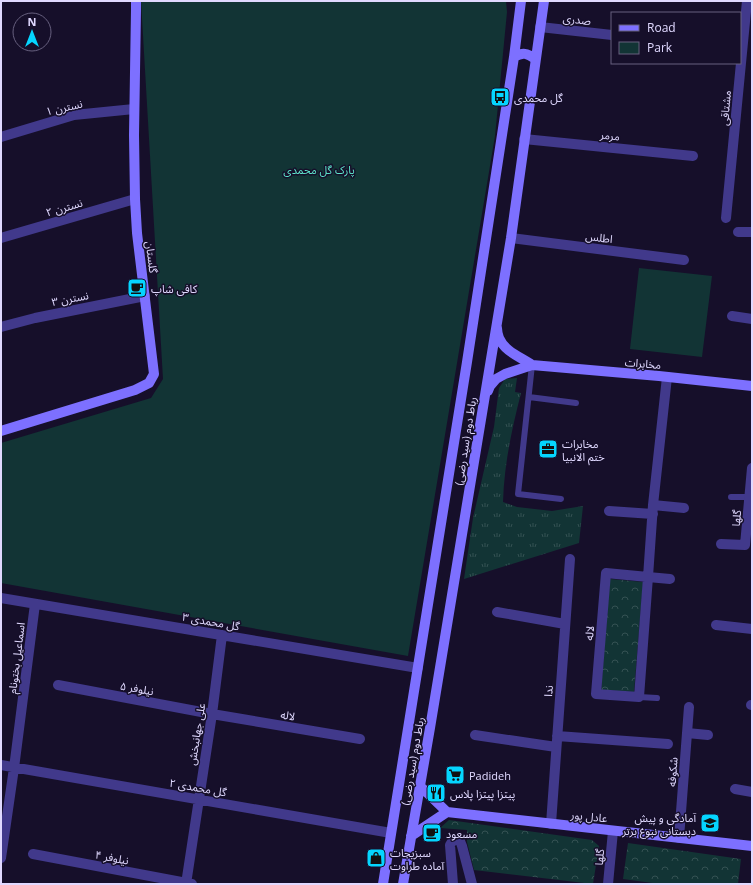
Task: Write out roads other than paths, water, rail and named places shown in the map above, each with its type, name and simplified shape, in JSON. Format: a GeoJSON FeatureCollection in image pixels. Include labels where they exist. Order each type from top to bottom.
{"type":"FeatureCollection","features":[{"type":"Feature","properties":{"kind":"main road","name":"گلستان"},"geometry":{"type":"LineString","coordinates":[[1,431],[135,390],[150,383],[154,374],[134,199],[136,1]]}},
{"type":"Feature","properties":{"kind":"main road","name":"رباط دوم (سید رضی)"},"geometry":{"type":"LineString","coordinates":[[383,884],[466,370],[514,57],[521,1]]}},
{"type":"Feature","properties":{"kind":"main road","name":"رباط دوم (سید رضی)"},"geometry":{"type":"LineString","coordinates":[[403,884],[511,238],[544,1]]}},
{"type":"Feature","properties":{"kind":"main road"},"geometry":{"type":"LineString","coordinates":[[514,57],[521,54],[528,54],[535,59]]}},
{"type":"Feature","properties":{"kind":"main road"},"geometry":{"type":"LineString","coordinates":[[496,326],[499,338],[504,346],[532,366]]}},
{"type":"Feature","properties":{"kind":"main road"},"geometry":{"type":"LineString","coordinates":[[485,396],[490,386],[496,379],[505,374],[532,366]]}},
{"type":"Feature","properties":{"kind":"main road","name":"مخابرات"},"geometry":{"type":"LineString","coordinates":[[532,366],[667,377],[752,386]]}},
{"type":"Feature","properties":{"kind":"main road"},"geometry":{"type":"LineString","coordinates":[[411,836],[447,812],[420,786]]}},
{"type":"Feature","properties":{"kind":"main road","name":"عادل پور"},"geometry":{"type":"LineString","coordinates":[[447,812],[752,846]]}},
{"type":"Feature","properties":{"kind":"street","name":"مشتاقی"},"geometry":{"type":"LineString","coordinates":[[741,49],[747,1]]}},
{"type":"Feature","properties":{"kind":"street","name":"صدری"},"geometry":{"type":"LineString","coordinates":[[540,27],[611,35]]}},
{"type":"Feature","properties":{"kind":"street","name":"مشتاقی"},"geometry":{"type":"LineString","coordinates":[[726,218],[740,64]]}},
{"type":"Feature","properties":{"kind":"street","name":"نسترن ۱"},"geometry":{"type":"LineString","coordinates":[[1,137],[74,114],[134,109]]}},
{"type":"Feature","properties":{"kind":"street","name":"مرمر"},"geometry":{"type":"LineString","coordinates":[[524,139],[693,156]]}},
{"type":"Feature","properties":{"kind":"street","name":"نسترن ۲"},"geometry":{"type":"LineString","coordinates":[[1,238],[134,199]]}},
{"type":"Feature","properties":{"kind":"street"},"geometry":{"type":"LineString","coordinates":[[738,232],[752,232]]}},
{"type":"Feature","properties":{"kind":"street","name":"اطلس"},"geometry":{"type":"LineString","coordinates":[[511,238],[684,260]]}},
{"type":"Feature","properties":{"kind":"street","name":"نسترن ۳"},"geometry":{"type":"LineString","coordinates":[[1,327],[35,318],[145,296]]}},
{"type":"Feature","properties":{"kind":"street"},"geometry":{"type":"LineString","coordinates":[[732,316],[752,318]]}},
{"type":"Feature","properties":{"kind":"street"},"geometry":{"type":"LineString","coordinates":[[639,697],[653,509],[667,377]]}},
{"type":"Feature","properties":{"kind":"street","name":"گلها"},"geometry":{"type":"LineString","coordinates":[[721,544],[746,545],[752,468]]}},
{"type":"Feature","properties":{"kind":"street"},"geometry":{"type":"LineString","coordinates":[[609,512],[684,508]]}},
{"type":"Feature","properties":{"kind":"street","name":"ندا"},"geometry":{"type":"LineString","coordinates":[[551,824],[570,559]]}},
{"type":"Feature","properties":{"kind":"street","name":"لاله"},"geometry":{"type":"LineString","coordinates":[[639,697],[596,694],[606,573],[670,579]]}},
{"type":"Feature","properties":{"kind":"street","name":"گل محمدی ۳"},"geometry":{"type":"LineString","coordinates":[[1,598],[418,668]]}},
{"type":"Feature","properties":{"kind":"street","name":"اسماعیل بختونام"},"geometry":{"type":"LineString","coordinates":[[1,858],[35,604]]}},
{"type":"Feature","properties":{"kind":"street"},"geometry":{"type":"LineString","coordinates":[[496,612],[565,624]]}},
{"type":"Feature","properties":{"kind":"street"},"geometry":{"type":"LineString","coordinates":[[716,625],[752,629]]}},
{"type":"Feature","properties":{"kind":"street","name":"علی جهانبخش"},"geometry":{"type":"LineString","coordinates":[[188,884],[222,635]]}},
{"type":"Feature","properties":{"kind":"street","name":"نیلوفر ۵"},"geometry":{"type":"LineString","coordinates":[[58,685],[212,714]]}},
{"type":"Feature","properties":{"kind":"street","name":"شکوفه"},"geometry":{"type":"LineString","coordinates":[[679,838],[689,707]]}},
{"type":"Feature","properties":{"kind":"street","name":"لاله"},"geometry":{"type":"LineString","coordinates":[[212,714],[360,739]]}},
{"type":"Feature","properties":{"kind":"street"},"geometry":{"type":"LineString","coordinates":[[687,733],[708,735]]}},
{"type":"Feature","properties":{"kind":"street"},"geometry":{"type":"LineString","coordinates":[[475,736],[556,747]]}},
{"type":"Feature","properties":{"kind":"street"},"geometry":{"type":"LineString","coordinates":[[557,736],[668,744]]}},
{"type":"Feature","properties":{"kind":"street","name":"گل محمدی ۲"},"geometry":{"type":"LineString","coordinates":[[1,765],[391,833]]}},
{"type":"Feature","properties":{"kind":"street"},"geometry":{"type":"LineString","coordinates":[[735,789],[752,792]]}},
{"type":"Feature","properties":{"kind":"street","name":"گلها"},"geometry":{"type":"LineString","coordinates":[[608,884],[613,831]]}},
{"type":"Feature","properties":{"kind":"street"},"geometry":{"type":"LineString","coordinates":[[453,884],[450,845],[454,840],[460,841],[472,884]]}},
{"type":"Feature","properties":{"kind":"street","name":"نیلوفر ۴"},"geometry":{"type":"LineString","coordinates":[[33,854],[188,884]]}},
{"type":"Feature","properties":{"kind":"lane"},"geometry":{"type":"LineString","coordinates":[[532,366],[518,494],[561,499]]}},
{"type":"Feature","properties":{"kind":"lane"},"geometry":{"type":"LineString","coordinates":[[529,396],[576,402]]}},
{"type":"Feature","properties":{"kind":"lane"},"geometry":{"type":"LineString","coordinates":[[731,497],[750,497]]}},
{"type":"Feature","properties":{"kind":"lane","name":"لاله"},"geometry":{"type":"LineString","coordinates":[[639,697],[657,698]]}},
{"type":"Feature","properties":{"kind":"place","name":"گل محمدی"},"geometry":{"type":"Point","coordinates":[500,97]}},
{"type":"Feature","properties":{"kind":"place","name":"کافی شاپ"},"geometry":{"type":"Point","coordinates":[137,288]}},
{"type":"Feature","properties":{"kind":"place","name":"مخابرات ختم الانبیا"},"geometry":{"type":"Point","coordinates":[548,449]}},
{"type":"Feature","properties":{"kind":"place","name":"Padideh"},"geometry":{"type":"Point","coordinates":[455,775]}},
{"type":"Feature","properties":{"kind":"place","name":"پیتزا پیتزا پلاس"},"geometry":{"type":"Point","coordinates":[436,793]}},
{"type":"Feature","properties":{"kind":"place","name":"آمادگی و پیش دبستانی نبوغ برتر"},"geometry":{"type":"Point","coordinates":[710,823]}},
{"type":"Feature","properties":{"kind":"place","name":"مسعود"},"geometry":{"type":"Point","coordinates":[432,833]}},
{"type":"Feature","properties":{"kind":"place","name":"سبزیجات آماده طراوت"},"geometry":{"type":"Point","coordinates":[376,858]}},
{"type":"Feature","properties":{"kind":"park label","name":"پارک گل محمدی"},"geometry":{"type":"Point","coordinates":[319,169]}}]}
